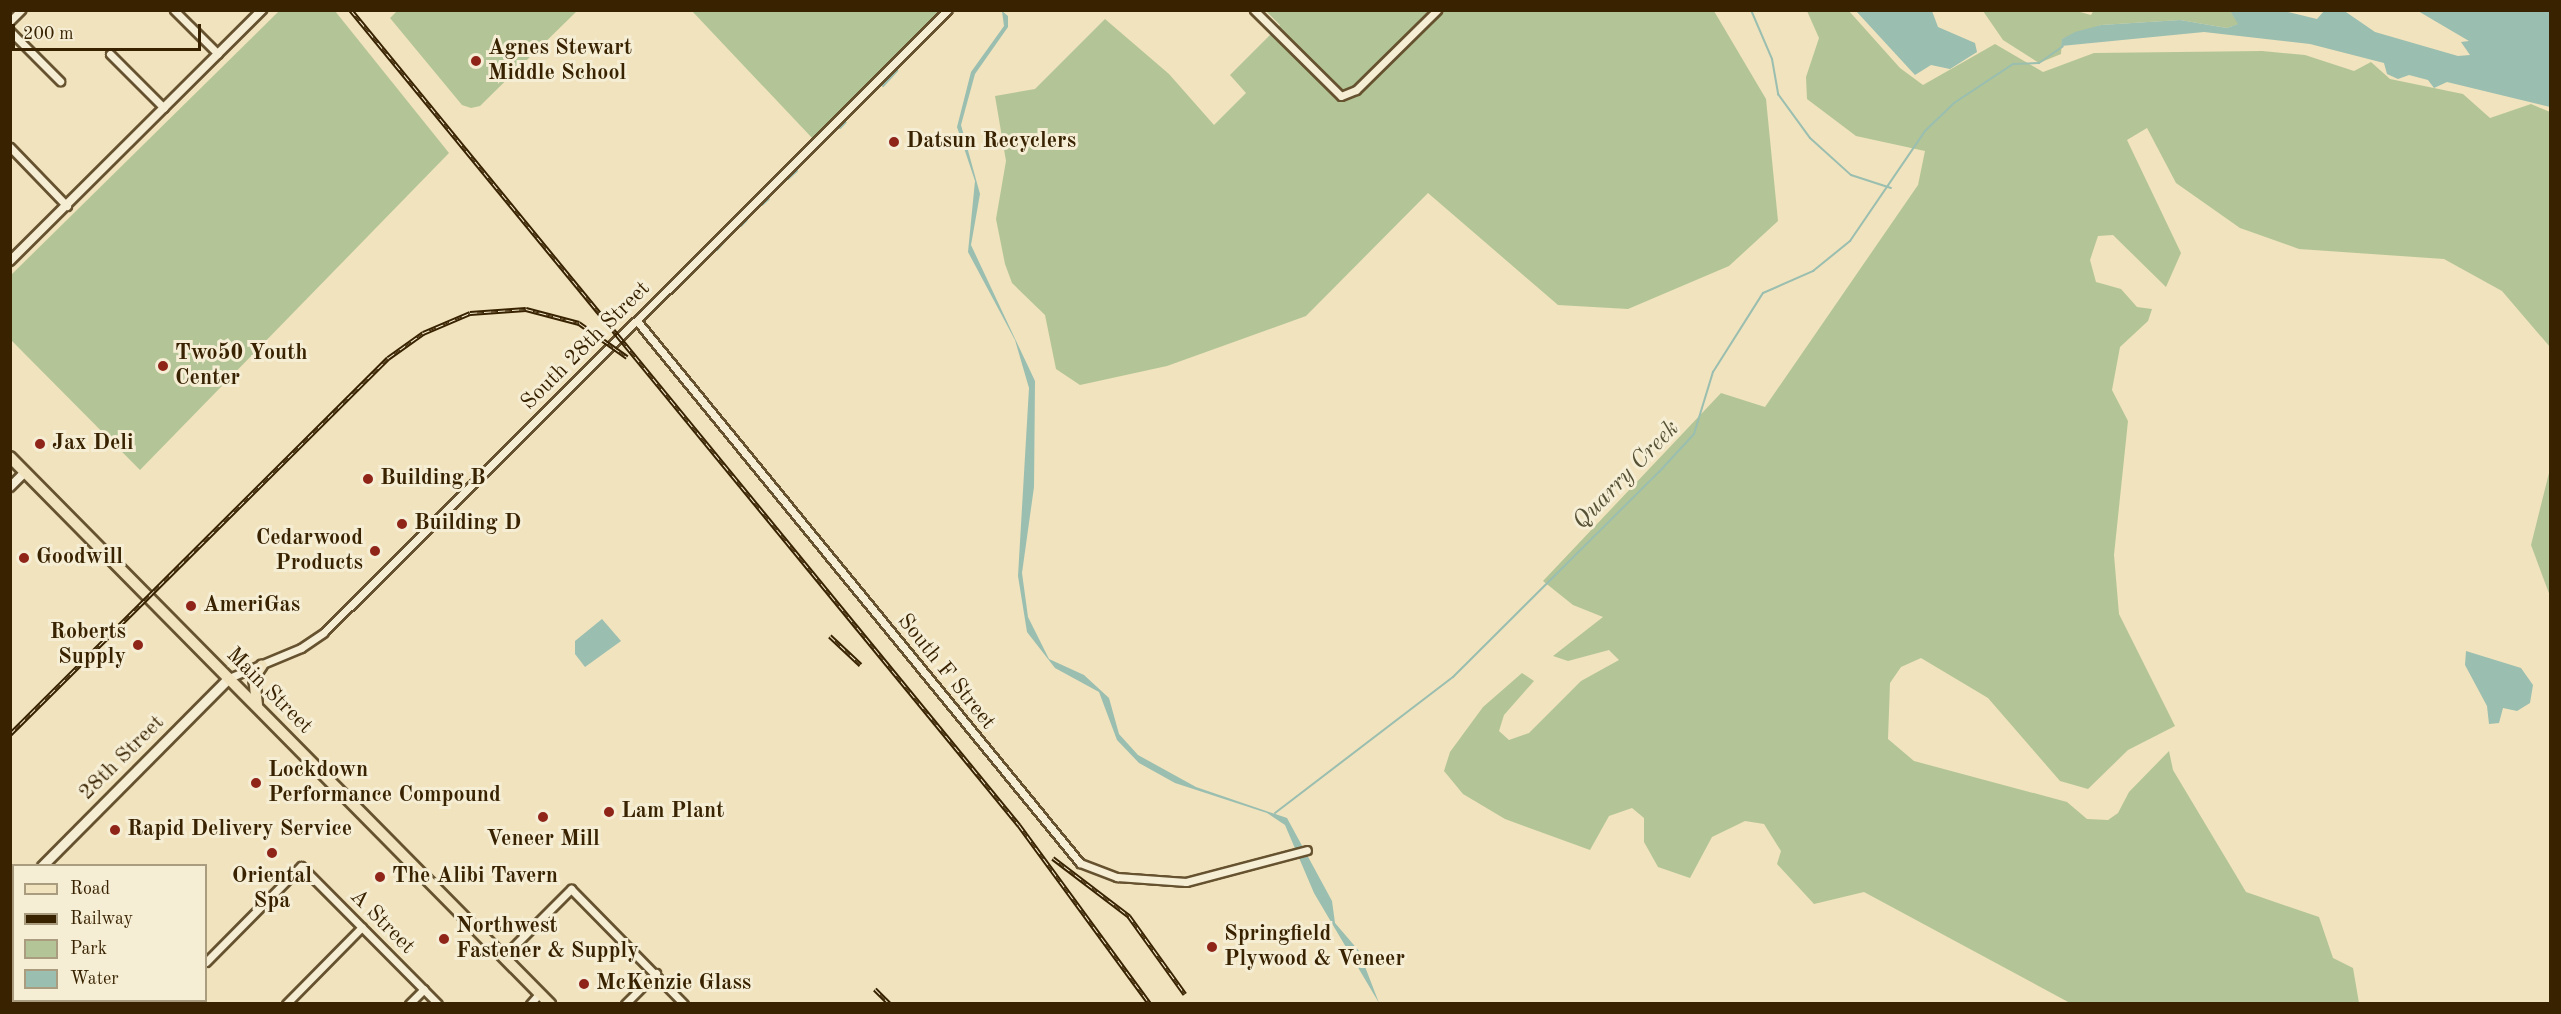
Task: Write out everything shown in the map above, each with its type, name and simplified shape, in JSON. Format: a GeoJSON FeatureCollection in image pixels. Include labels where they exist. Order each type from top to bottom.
{"type":"FeatureCollection","features":[{"type":"Feature","properties":{"kind":"main road","name":"Main Street"},"geometry":{"type":"LineString","coordinates":[[10,457],[550,1004]]}},
{"type":"Feature","properties":{"kind":"main road"},"geometry":{"type":"LineString","coordinates":[[257,705],[254,677],[262,665]]}},
{"type":"Feature","properties":{"kind":"main road","name":"28th Street"},"geometry":{"type":"LineString","coordinates":[[44,864],[229,678]]}},
{"type":"Feature","properties":{"kind":"street"},"geometry":{"type":"LineString","coordinates":[[10,21],[21,10]]}},
{"type":"Feature","properties":{"kind":"street"},"geometry":{"type":"LineString","coordinates":[[174,10],[218,54]]}},
{"type":"Feature","properties":{"kind":"street"},"geometry":{"type":"LineString","coordinates":[[10,261],[262,10]]}},
{"type":"Feature","properties":{"kind":"street","name":"South 28th Street"},"geometry":{"type":"LineString","coordinates":[[229,678],[262,665],[323,633],[948,10]]}},
{"type":"Feature","properties":{"kind":"street"},"geometry":{"type":"LineString","coordinates":[[1254,10],[1341,96],[1356,90],[1437,10]]}},
{"type":"Feature","properties":{"kind":"street"},"geometry":{"type":"LineString","coordinates":[[10,31],[60,81]]}},
{"type":"Feature","properties":{"kind":"street"},"geometry":{"type":"LineString","coordinates":[[110,54],[164,108]]}},
{"type":"Feature","properties":{"kind":"street"},"geometry":{"type":"LineString","coordinates":[[10,147],[67,206]]}},
{"type":"Feature","properties":{"kind":"street","name":"South F Street"},"geometry":{"type":"LineString","coordinates":[[637,321],[1080,862],[1118,877],[1186,882],[1308,850]]}},
{"type":"Feature","properties":{"kind":"street"},"geometry":{"type":"LineString","coordinates":[[10,487],[25,472]]}},
{"type":"Feature","properties":{"kind":"street","name":"A Street"},"geometry":{"type":"LineString","coordinates":[[207,961],[301,866],[438,1004]]}},
{"type":"Feature","properties":{"kind":"street"},"geometry":{"type":"LineString","coordinates":[[504,956],[571,888],[684,1004]]}},
{"type":"Feature","properties":{"kind":"street"},"geometry":{"type":"LineString","coordinates":[[286,1004],[362,927]]}},
{"type":"Feature","properties":{"kind":"street"},"geometry":{"type":"LineString","coordinates":[[625,1004],[656,973]]}},
{"type":"Feature","properties":{"kind":"street"},"geometry":{"type":"LineString","coordinates":[[409,1004],[424,989]]}},
{"type":"Feature","properties":{"kind":"street"},"geometry":{"type":"LineString","coordinates":[[530,1004],[540,993]]}},
{"type":"Feature","properties":{"kind":"green space"},"geometry":{"type":"Polygon","coordinates":[[[2073,10],[2091,15],[2094,10],[2230,11],[2239,24],[2227,28],[2180,20],[2101,25],[2062,39],[2061,54],[2039,63],[2003,40],[1983,11],[2073,10]]]}},
{"type":"Feature","properties":{"kind":"green space"},"geometry":{"type":"Polygon","coordinates":[[[279,11],[335,11],[449,153],[140,470],[11,340],[11,275],[279,11]]]}},
{"type":"Feature","properties":{"kind":"green space","name":"Agnes Stewart Middle School"},"geometry":{"type":"Polygon","coordinates":[[[397,11],[577,11],[480,106],[471,108],[462,105],[390,18],[397,11]]]}},
{"type":"Feature","properties":{"kind":"green space"},"geometry":{"type":"Polygon","coordinates":[[[692,11],[943,11],[814,140],[692,11]]]}},
{"type":"Feature","properties":{"kind":"green space"},"geometry":{"type":"Polygon","coordinates":[[[1266,11],[1714,11],[1766,99],[1778,221],[1729,266],[1628,309],[1558,305],[1428,193],[1306,316],[1167,366],[1080,385],[1056,369],[1045,315],[1012,283],[1005,264],[996,219],[1006,161],[995,96],[1035,89],[1105,19],[1169,74],[1214,125],[1246,93],[1230,75],[1280,25],[1266,11]]]}},
{"type":"Feature","properties":{"kind":"green space"},"geometry":{"type":"Polygon","coordinates":[[[1807,11],[1849,11],[1900,68],[1923,85],[1995,44],[2043,72],[2094,53],[2262,51],[2305,55],[2354,71],[2371,62],[2390,79],[2463,94],[2490,118],[2531,104],[2550,112],[2550,347],[2502,291],[2444,259],[2299,249],[2240,228],[2176,183],[2147,128],[2127,140],[2181,253],[2166,287],[2113,235],[2098,236],[2090,260],[2096,282],[2121,289],[2137,307],[2152,309],[2148,321],[2120,347],[2112,390],[2128,421],[2114,555],[2119,614],[2175,726],[2128,750],[2088,789],[2060,781],[1988,698],[1921,658],[1901,667],[1890,683],[1888,739],[1914,761],[2067,802],[2087,819],[2108,820],[2118,813],[2129,792],[2169,751],[2173,770],[2246,892],[2319,917],[2333,958],[2353,968],[2359,1003],[2070,1003],[1864,892],[1814,904],[1777,864],[1781,851],[1764,824],[1745,821],[1712,837],[1690,878],[1658,867],[1644,842],[1644,818],[1632,808],[1609,816],[1590,850],[1505,819],[1463,794],[1444,771],[1450,752],[1483,707],[1522,673],[1534,681],[1504,715],[1499,731],[1509,740],[1529,733],[1581,681],[1619,660],[1609,650],[1568,661],[1553,656],[1603,617],[1573,605],[1543,581],[1721,393],[1765,407],[1918,185],[1925,151],[1856,136],[1807,99],[1806,77],[1819,38],[1807,11]]]}},
{"type":"Feature","properties":{"kind":"green space"},"geometry":{"type":"Polygon","coordinates":[[[2550,469],[2550,596],[2531,545],[2550,469]]]}},
{"type":"Feature","properties":{"kind":"water"},"geometry":{"type":"Polygon","coordinates":[[[2343,10],[2375,32],[2458,56],[2470,55],[2461,42],[2469,41],[2418,11],[2550,11],[2550,107],[2447,82],[2434,88],[2428,80],[2409,75],[2398,79],[2387,74],[2384,63],[2310,44],[2204,32],[2061,46],[2062,39],[2075,32],[2101,25],[2180,20],[2227,28],[2238,24],[2230,11],[2284,11],[2317,19],[2324,11],[2343,10]]]}},
{"type":"Feature","properties":{"kind":"water"},"geometry":{"type":"Polygon","coordinates":[[[1002,11],[1008,16],[1008,27],[975,74],[961,125],[980,194],[971,245],[1035,381],[1034,487],[1022,573],[1028,617],[1049,659],[1084,675],[1109,698],[1119,734],[1138,755],[1196,787],[1287,818],[1332,901],[1335,923],[1359,951],[1379,1003],[1314,893],[1285,825],[1267,813],[1175,783],[1139,763],[1117,740],[1099,692],[1055,668],[1027,632],[1018,576],[1029,388],[1015,340],[968,252],[975,181],[957,127],[971,72],[1004,26],[1002,11]]]}},
{"type":"Feature","properties":{"kind":"water"},"geometry":{"type":"Polygon","coordinates":[[[1856,11],[1932,11],[1938,27],[1975,43],[1977,52],[1950,69],[1931,65],[1915,75],[1856,11]]]}},
{"type":"Feature","properties":{"kind":"water"},"geometry":{"type":"Polygon","coordinates":[[[602,619],[621,641],[585,667],[575,654],[575,641],[602,619]]]}},
{"type":"Feature","properties":{"kind":"water"},"geometry":{"type":"Polygon","coordinates":[[[2466,651],[2521,668],[2533,685],[2530,703],[2517,711],[2503,708],[2499,723],[2489,724],[2487,706],[2465,665],[2466,651]]]}},
{"type":"Feature","properties":{"kind":"waterway"},"geometry":{"type":"LineString","coordinates":[[1751,10],[1772,59],[1778,94],[1810,138],[1851,175],[1891,188]]}},
{"type":"Feature","properties":{"kind":"waterway","name":"Quarry Creek"},"geometry":{"type":"LineString","coordinates":[[1275,813],[1453,677],[1659,472],[1694,434],[1713,372],[1763,293],[1813,271],[1850,241],[1925,131],[1954,103],[2013,64],[2039,63],[2063,46]]}},
{"type":"Feature","properties":{"kind":"waterway"},"geometry":{"type":"LineString","coordinates":[[883,86],[897,71]]}},
{"type":"Feature","properties":{"kind":"waterway"},"geometry":{"type":"LineString","coordinates":[[840,128],[846,122]]}},
{"type":"Feature","properties":{"kind":"waterway"},"geometry":{"type":"LineString","coordinates":[[788,179],[797,171]]}},
{"type":"Feature","properties":{"kind":"waterway"},"geometry":{"type":"LineString","coordinates":[[762,205],[769,199]]}},
{"type":"Feature","properties":{"kind":"waterway"},"geometry":{"type":"LineString","coordinates":[[741,226],[747,220]]}},
{"type":"Feature","properties":{"kind":"waterway"},"geometry":{"type":"LineString","coordinates":[[717,250],[727,239]]}},
{"type":"Feature","properties":{"kind":"waterway"},"geometry":{"type":"LineString","coordinates":[[686,280],[704,262]]}},
{"type":"Feature","properties":{"kind":"railway"},"geometry":{"type":"LineString","coordinates":[[351,10],[1019,825],[1150,1004]]}},
{"type":"Feature","properties":{"kind":"railway"},"geometry":{"type":"LineString","coordinates":[[10,734],[388,358],[423,333],[470,313],[526,309],[579,323],[627,357]]}},
{"type":"Feature","properties":{"kind":"railway"},"geometry":{"type":"LineString","coordinates":[[830,636],[861,665]]}},
{"type":"Feature","properties":{"kind":"railway"},"geometry":{"type":"LineString","coordinates":[[1053,858],[1129,916],[1185,994]]}},
{"type":"Feature","properties":{"kind":"railway"},"geometry":{"type":"LineString","coordinates":[[875,989],[890,1004]]}},
{"type":"Feature","properties":{"kind":"place","name":"Agnes Stewart Middle School"},"geometry":{"type":"Point","coordinates":[476,61]}},
{"type":"Feature","properties":{"kind":"place","name":"Datsun Recyclers"},"geometry":{"type":"Point","coordinates":[894,142]}},
{"type":"Feature","properties":{"kind":"place","name":"Two50 Youth Center"},"geometry":{"type":"Point","coordinates":[163,366]}},
{"type":"Feature","properties":{"kind":"place","name":"Jax Deli"},"geometry":{"type":"Point","coordinates":[40,444]}},
{"type":"Feature","properties":{"kind":"place","name":"Building B"},"geometry":{"type":"Point","coordinates":[368,479]}},
{"type":"Feature","properties":{"kind":"place","name":"Building D"},"geometry":{"type":"Point","coordinates":[402,524]}},
{"type":"Feature","properties":{"kind":"place","name":"Cedarwood Products"},"geometry":{"type":"Point","coordinates":[375,551]}},
{"type":"Feature","properties":{"kind":"place","name":"Goodwill"},"geometry":{"type":"Point","coordinates":[24,558]}},
{"type":"Feature","properties":{"kind":"place","name":"AmeriGas"},"geometry":{"type":"Point","coordinates":[191,606]}},
{"type":"Feature","properties":{"kind":"place","name":"Roberts Supply"},"geometry":{"type":"Point","coordinates":[138,645]}},
{"type":"Feature","properties":{"kind":"place","name":"Lockdown Performance Compound"},"geometry":{"type":"Point","coordinates":[256,783]}},
{"type":"Feature","properties":{"kind":"place","name":"Lam Plant"},"geometry":{"type":"Point","coordinates":[609,812]}},
{"type":"Feature","properties":{"kind":"place","name":"Veneer Mill"},"geometry":{"type":"Point","coordinates":[543,817]}},
{"type":"Feature","properties":{"kind":"place","name":"Rapid Delivery Service"},"geometry":{"type":"Point","coordinates":[115,830]}},
{"type":"Feature","properties":{"kind":"place","name":"Oriental Spa"},"geometry":{"type":"Point","coordinates":[272,853]}},
{"type":"Feature","properties":{"kind":"place","name":"The Alibi Tavern"},"geometry":{"type":"Point","coordinates":[380,877]}},
{"type":"Feature","properties":{"kind":"place","name":"Northwest Fastener & Supply"},"geometry":{"type":"Point","coordinates":[444,939]}},
{"type":"Feature","properties":{"kind":"place","name":"Springfield Plywood & Veneer"},"geometry":{"type":"Point","coordinates":[1212,947]}},
{"type":"Feature","properties":{"kind":"place","name":"McKenzie Glass"},"geometry":{"type":"Point","coordinates":[584,984]}}]}
